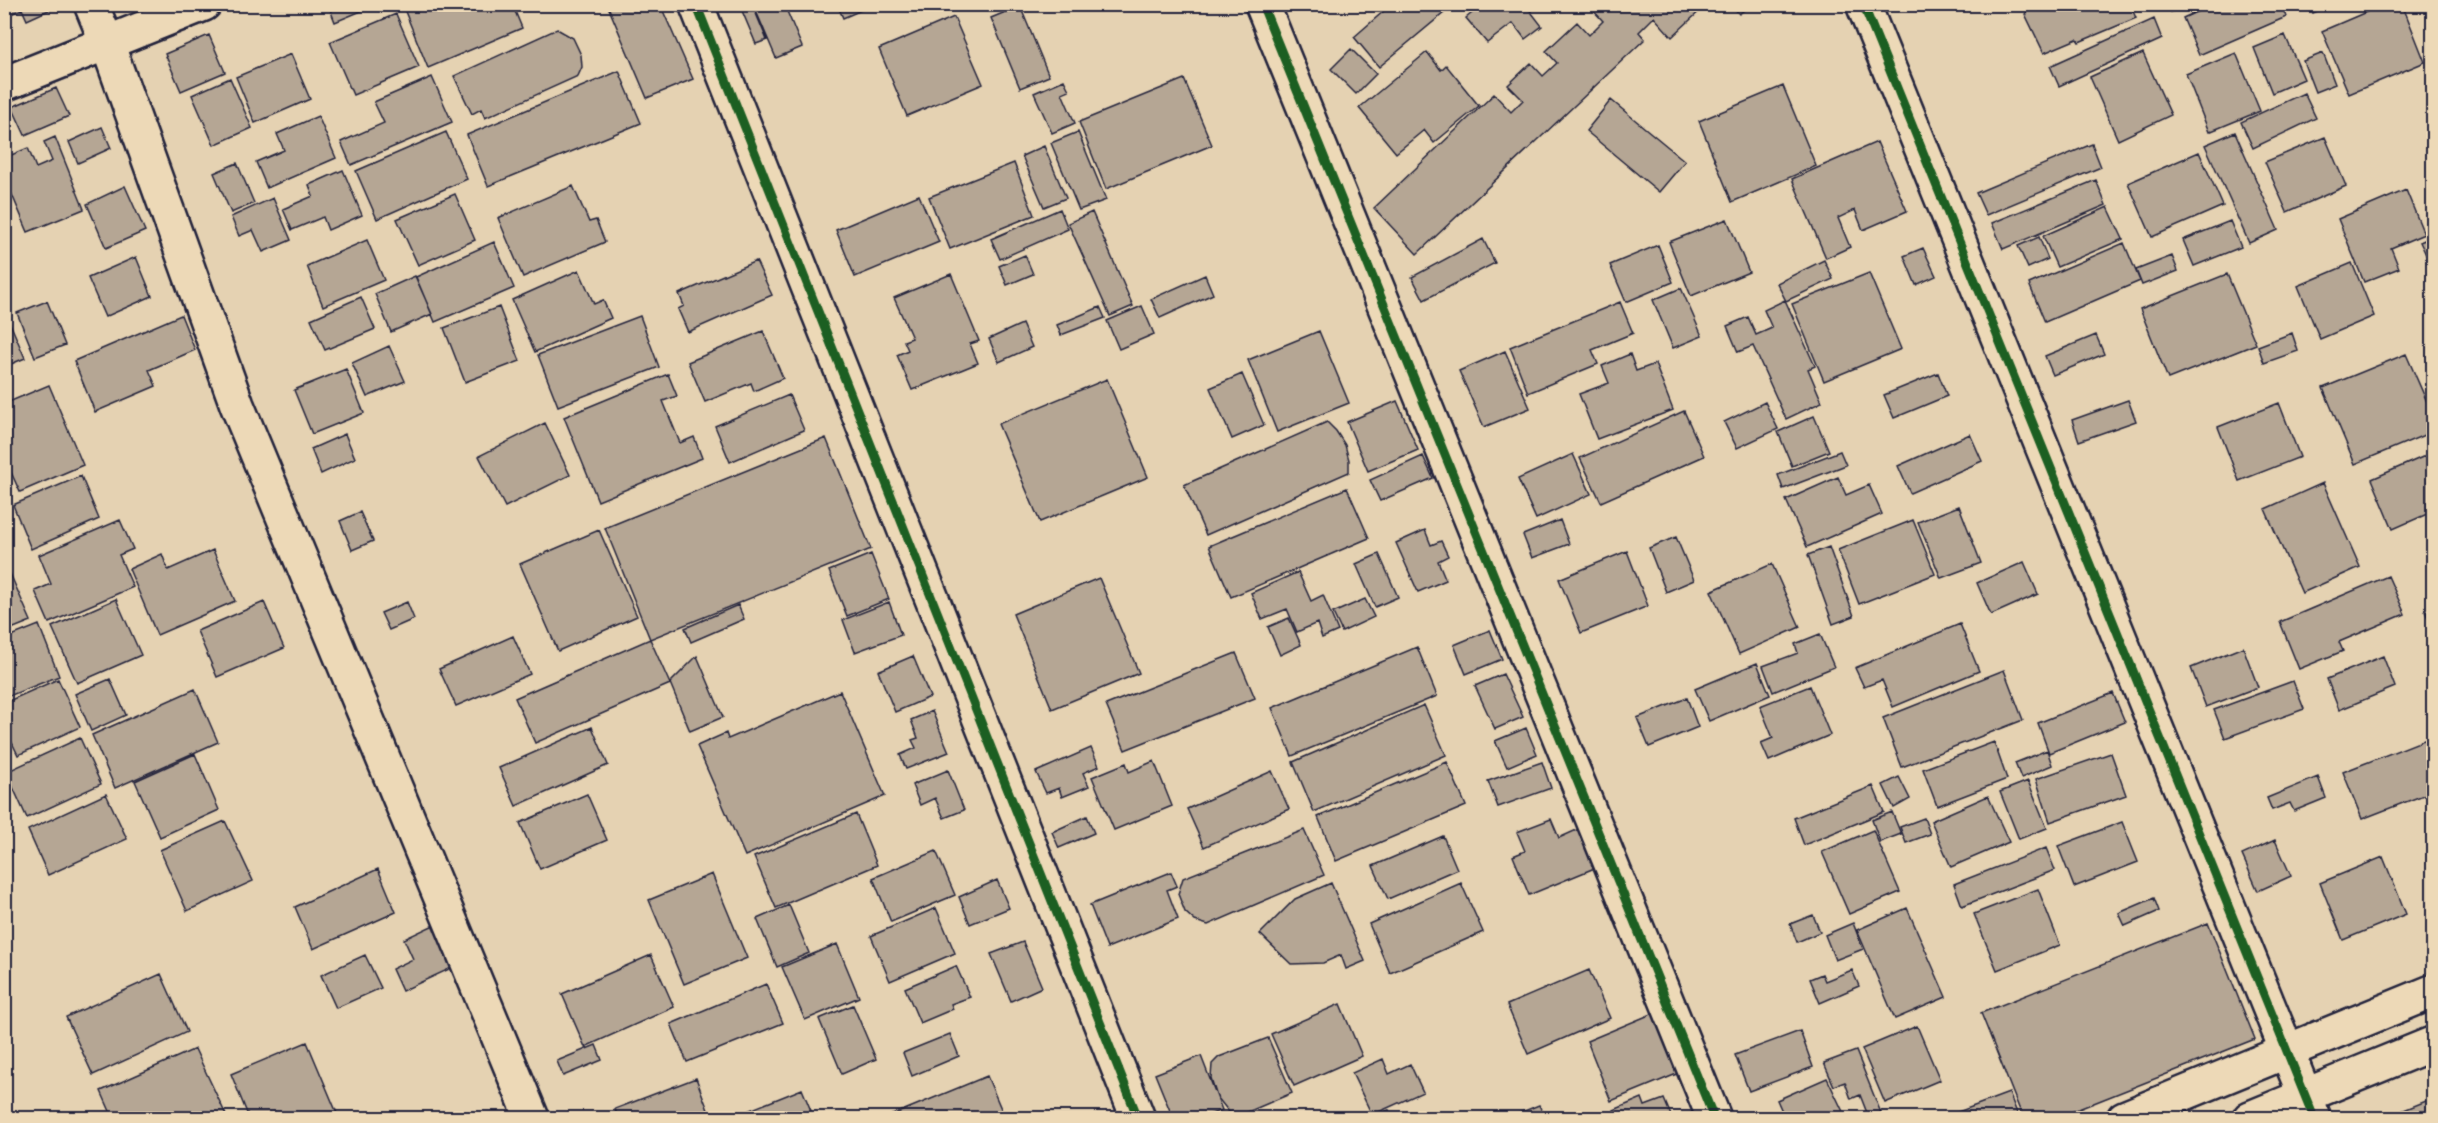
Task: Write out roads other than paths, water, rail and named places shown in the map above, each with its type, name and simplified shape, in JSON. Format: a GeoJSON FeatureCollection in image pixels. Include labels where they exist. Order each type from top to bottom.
{"type":"FeatureCollection","features":[{"type":"Feature","properties":{"kind":"street"},"geometry":{"type":"LineString","coordinates":[[91,4],[237,405],[532,1119]]}},
{"type":"Feature","properties":{"kind":"street"},"geometry":{"type":"LineString","coordinates":[[4,84],[204,4]]}},
{"type":"Feature","properties":{"kind":"street"},"geometry":{"type":"LineString","coordinates":[[696,4],[1138,1119]]}},
{"type":"Feature","properties":{"kind":"street"},"geometry":{"type":"LineString","coordinates":[[1262,4],[1714,1119]]}},
{"type":"Feature","properties":{"kind":"street"},"geometry":{"type":"LineString","coordinates":[[1863,4],[2310,1107]]}},
{"type":"Feature","properties":{"kind":"street"},"geometry":{"type":"LineString","coordinates":[[2124,1119],[2433,991]]}},
{"type":"Feature","properties":{"kind":"street"},"geometry":{"type":"LineString","coordinates":[[2250,1119],[2310,1107],[2433,1043]]}}]}
